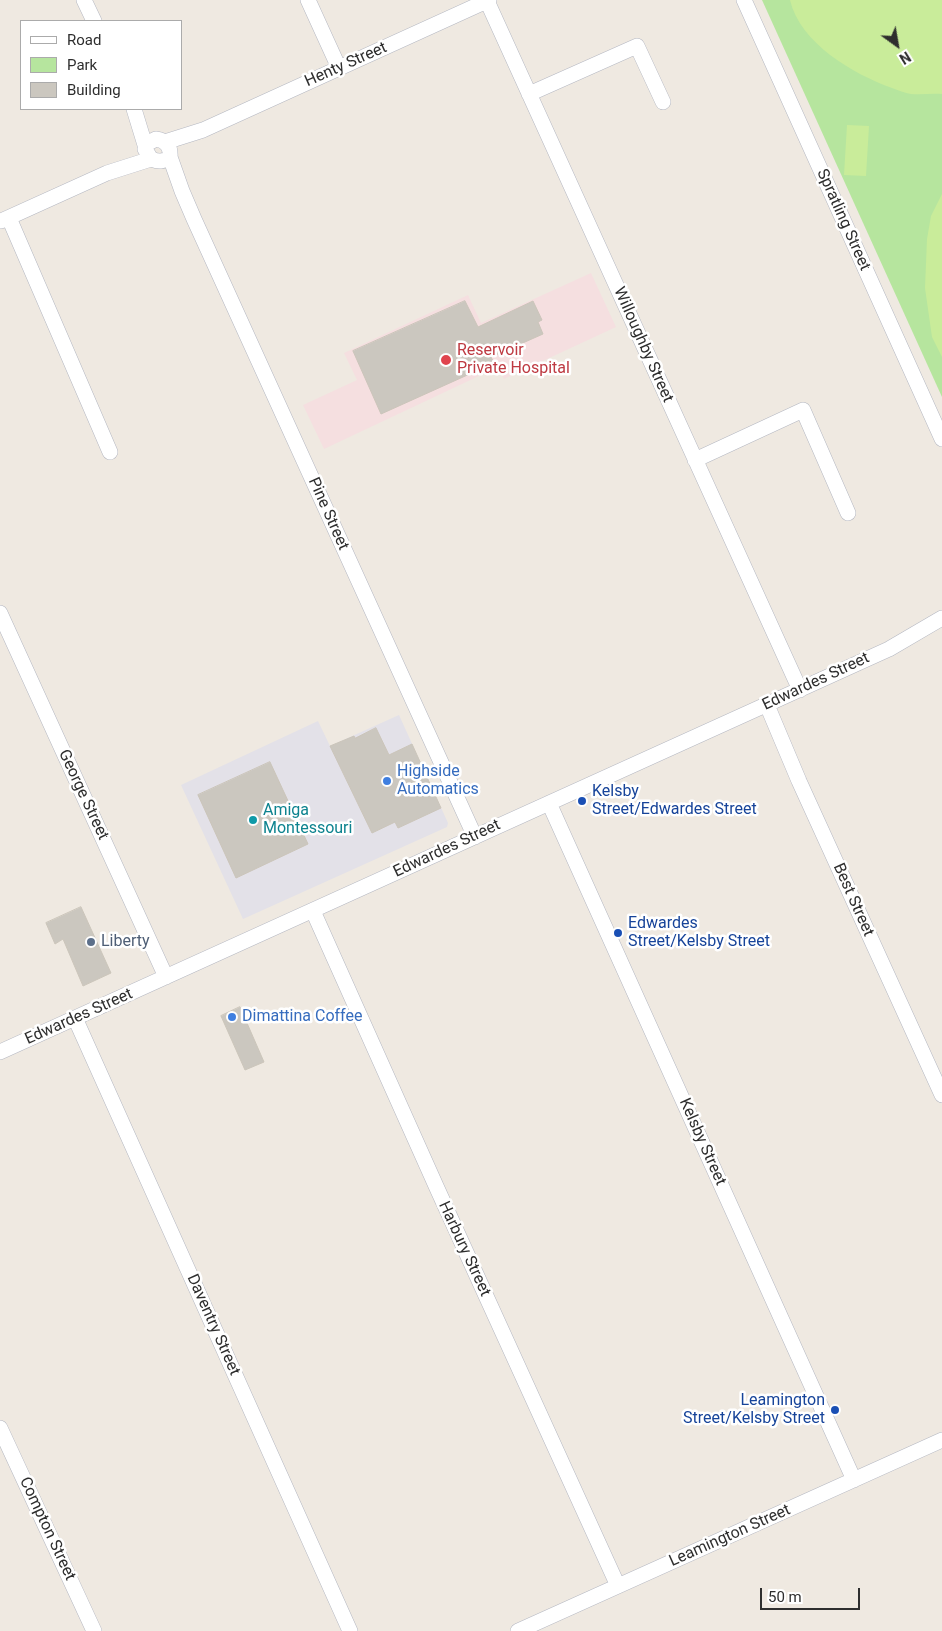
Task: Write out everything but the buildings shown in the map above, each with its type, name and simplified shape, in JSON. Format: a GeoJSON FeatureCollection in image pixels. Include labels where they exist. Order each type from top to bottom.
{"type":"FeatureCollection","features":[{"type":"Feature","properties":{"kind":"street"},"geometry":{"type":"LineString","coordinates":[[84,0],[94,20]]}},
{"type":"Feature","properties":{"kind":"street"},"geometry":{"type":"LineString","coordinates":[[308,0],[339,68]]}},
{"type":"Feature","properties":{"kind":"street","name":"Henty Street"},"geometry":{"type":"LineString","coordinates":[[4,219],[158,151],[488,0]]}},
{"type":"Feature","properties":{"kind":"street","name":"Willoughby Street"},"geometry":{"type":"LineString","coordinates":[[488,0],[800,690]]}},
{"type":"Feature","properties":{"kind":"street","name":"Spratling Street"},"geometry":{"type":"LineString","coordinates":[[744,0],[942,439]]}},
{"type":"Feature","properties":{"kind":"street"},"geometry":{"type":"LineString","coordinates":[[529,94],[637,46],[663,102]]}},
{"type":"Feature","properties":{"kind":"street","name":"Pine Street"},"geometry":{"type":"LineString","coordinates":[[135,110],[165,167],[182,191],[474,837]]}},
{"type":"Feature","properties":{"kind":"street"},"geometry":{"type":"LineString","coordinates":[[4,219],[110,452]]}},
{"type":"Feature","properties":{"kind":"street"},"geometry":{"type":"LineString","coordinates":[[695,460],[803,410],[848,512]]}},
{"type":"Feature","properties":{"kind":"street","name":"George Street"},"geometry":{"type":"LineString","coordinates":[[0,613],[166,977]]}},
{"type":"Feature","properties":{"kind":"street","name":"Edwardes Street"},"geometry":{"type":"LineString","coordinates":[[895,646],[942,618]]}},
{"type":"Feature","properties":{"kind":"street","name":"Edwardes Street"},"geometry":{"type":"LineString","coordinates":[[0,1052],[895,646],[942,629]]}},
{"type":"Feature","properties":{"kind":"street","name":"Best Street"},"geometry":{"type":"LineString","coordinates":[[767,705],[799,781],[942,1095]]}},
{"type":"Feature","properties":{"kind":"street","name":"Kelsby Street"},"geometry":{"type":"LineString","coordinates":[[549,803],[854,1480]]}},
{"type":"Feature","properties":{"kind":"street","name":"Harbury Street"},"geometry":{"type":"LineString","coordinates":[[313,911],[618,1586]]}},
{"type":"Feature","properties":{"kind":"street","name":"Daventry Street"},"geometry":{"type":"LineString","coordinates":[[75,1018],[350,1631]]}},
{"type":"Feature","properties":{"kind":"street","name":"Compton Street"},"geometry":{"type":"LineString","coordinates":[[0,1428],[94,1631]]}},
{"type":"Feature","properties":{"kind":"street","name":"Leamington Street"},"geometry":{"type":"LineString","coordinates":[[518,1631],[942,1440]]}},
{"type":"Feature","properties":{"kind":"shaded area","name":"Reservoir Private Hospital"},"geometry":{"type":"Polygon","coordinates":[[[591,273],[616,327],[504,379],[498,367],[324,449],[303,405],[357,380],[344,353],[468,295],[481,323],[591,273]]]}},
{"type":"Feature","properties":{"kind":"shaded area"},"geometry":{"type":"Polygon","coordinates":[[[399,715],[448,823],[447,827],[243,919],[181,785],[318,721],[330,746],[399,715]]]}},
{"type":"Feature","properties":{"kind":"green space"},"geometry":{"type":"Polygon","coordinates":[[[762,0],[942,0],[942,397],[762,0]]]}},
{"type":"Feature","properties":{"kind":"green space"},"geometry":{"type":"Polygon","coordinates":[[[790,0],[942,0],[942,94],[906,93],[877,82],[845,65],[816,43],[805,30],[796,16],[790,0]]]}},
{"type":"Feature","properties":{"kind":"green space"},"geometry":{"type":"Polygon","coordinates":[[[847,125],[869,126],[866,176],[844,175],[847,125]]]}},
{"type":"Feature","properties":{"kind":"green space"},"geometry":{"type":"Polygon","coordinates":[[[942,194],[942,357],[932,337],[925,288],[927,239],[931,216],[942,194]]]}},
{"type":"Feature","properties":{"kind":"place","name":"Reservoir Private Hospital"},"geometry":{"type":"Point","coordinates":[446,360]}},
{"type":"Feature","properties":{"kind":"place","name":"Highside Automatics"},"geometry":{"type":"Point","coordinates":[387,781]}},
{"type":"Feature","properties":{"kind":"place","name":"Kelsby Street/Edwardes Street"},"geometry":{"type":"Point","coordinates":[582,801]}},
{"type":"Feature","properties":{"kind":"place","name":"Amiga Montessouri"},"geometry":{"type":"Point","coordinates":[253,820]}},
{"type":"Feature","properties":{"kind":"place","name":"Edwardes Street/Kelsby Street"},"geometry":{"type":"Point","coordinates":[618,933]}},
{"type":"Feature","properties":{"kind":"place","name":"Liberty"},"geometry":{"type":"Point","coordinates":[91,942]}},
{"type":"Feature","properties":{"kind":"place","name":"Dimattina Coffee"},"geometry":{"type":"Point","coordinates":[232,1017]}},
{"type":"Feature","properties":{"kind":"place","name":"Leamington Street/Kelsby Street"},"geometry":{"type":"Point","coordinates":[835,1410]}}]}
